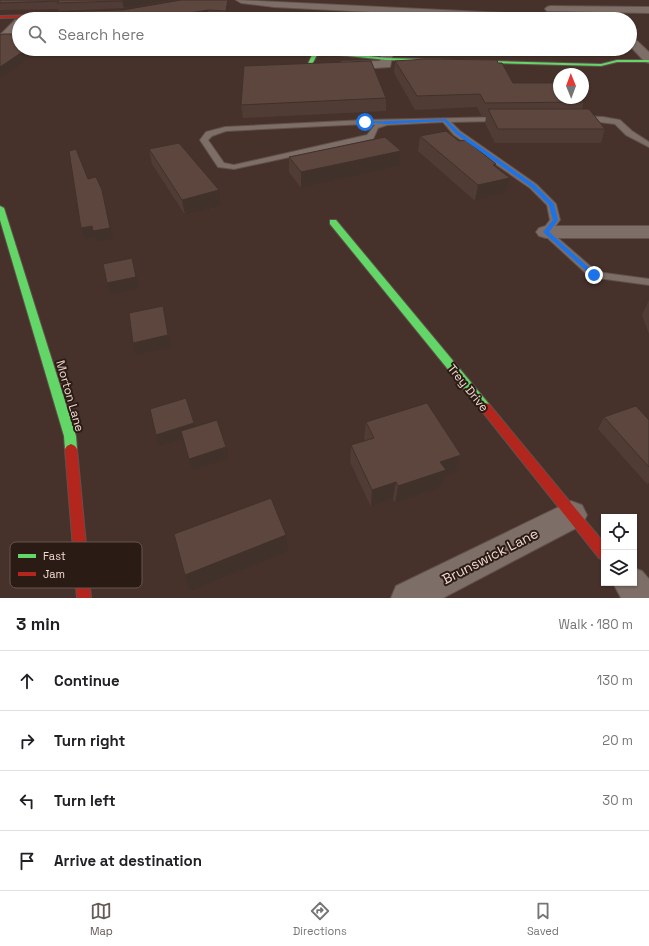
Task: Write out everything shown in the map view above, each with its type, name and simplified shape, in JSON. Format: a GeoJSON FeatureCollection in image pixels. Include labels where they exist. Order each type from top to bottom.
{"type":"FeatureCollection","features":[{"type":"Feature","properties":{"kind":"street"},"geometry":{"type":"LineString","coordinates":[[241,0],[274,4],[517,12]]}},
{"type":"Feature","properties":{"kind":"street"},"geometry":{"type":"LineString","coordinates":[[399,8],[460,12]]}},
{"type":"Feature","properties":{"kind":"street"},"geometry":{"type":"LineString","coordinates":[[632,12],[649,10]]}},
{"type":"Feature","properties":{"kind":"street"},"geometry":{"type":"LineString","coordinates":[[0,17],[12,18]]}},
{"type":"Feature","properties":{"kind":"street"},"geometry":{"type":"LineString","coordinates":[[0,40],[6,37],[12,30]]}},
{"type":"Feature","properties":{"kind":"street"},"geometry":{"type":"LineString","coordinates":[[637,47],[649,60]]}},
{"type":"Feature","properties":{"kind":"street"},"geometry":{"type":"LineString","coordinates":[[308,67],[314,56]]}},
{"type":"Feature","properties":{"kind":"street"},"geometry":{"type":"LineString","coordinates":[[292,68],[386,64],[388,56]]}},
{"type":"Feature","properties":{"kind":"street"},"geometry":{"type":"LineString","coordinates":[[427,56],[601,65],[617,61],[649,60]]}},
{"type":"Feature","properties":{"kind":"street","name":"Morton Lane"},"geometry":{"type":"LineString","coordinates":[[0,208],[70,436],[79,542]]}},
{"type":"Feature","properties":{"kind":"street","name":"Trey Drive"},"geometry":{"type":"LineString","coordinates":[[333,222],[571,515],[601,550]]}},
{"type":"Feature","properties":{"kind":"street"},"geometry":{"type":"LineString","coordinates":[[546,232],[649,232]]}},
{"type":"Feature","properties":{"kind":"street","name":"Brunswick Lane"},"geometry":{"type":"LineString","coordinates":[[408,598],[571,515]]}},
{"type":"Feature","properties":{"kind":"street"},"geometry":{"type":"LineString","coordinates":[[633,586],[643,598]]}},
{"type":"Feature","properties":{"kind":"street","name":"Morton Lane"},"geometry":{"type":"LineString","coordinates":[[83,588],[84,598]]}},
{"type":"Feature","properties":{"kind":"lane"},"geometry":{"type":"LineString","coordinates":[[576,118],[603,118],[616,122],[629,133],[649,145]]}},
{"type":"Feature","properties":{"kind":"lane"},"geometry":{"type":"LineString","coordinates":[[386,123],[375,127],[370,137],[234,167],[221,165],[204,140],[209,134],[225,129],[365,122],[386,123],[506,119]]}},
{"type":"Feature","properties":{"kind":"lane"},"geometry":{"type":"LineString","coordinates":[[445,120],[457,133],[533,186],[551,204],[556,220],[546,232],[594,275],[649,282]]}},
{"type":"Feature","properties":{"kind":"building"},"geometry":{"type":"Polygon","coordinates":[[[0,0],[129,0],[57,3],[59,1],[0,3],[0,0]]]}},
{"type":"Feature","properties":{"kind":"building"},"geometry":{"type":"Polygon","coordinates":[[[181,0],[228,0],[226,11],[48,12],[123,10],[181,0]]]}},
{"type":"Feature","properties":{"kind":"building"},"geometry":{"type":"Polygon","coordinates":[[[12,34],[12,56],[16,56],[0,67],[0,35],[12,34]]]}},
{"type":"Feature","properties":{"kind":"building"},"geometry":{"type":"Polygon","coordinates":[[[426,59],[497,60],[498,63],[502,63],[513,83],[553,83],[553,102],[485,103],[480,94],[417,96],[395,61],[426,59]]]}},
{"type":"Feature","properties":{"kind":"building"},"geometry":{"type":"Polygon","coordinates":[[[371,61],[386,98],[241,105],[244,66],[371,61]]]}},
{"type":"Feature","properties":{"kind":"building"},"geometry":{"type":"Polygon","coordinates":[[[488,109],[589,109],[605,129],[498,129],[488,109]]]}},
{"type":"Feature","properties":{"kind":"building"},"geometry":{"type":"Polygon","coordinates":[[[446,131],[459,141],[466,140],[496,164],[493,165],[510,178],[478,185],[420,136],[446,131]]]}},
{"type":"Feature","properties":{"kind":"building"},"geometry":{"type":"Polygon","coordinates":[[[385,137],[401,151],[301,172],[289,157],[385,137]]]}},
{"type":"Feature","properties":{"kind":"building"},"geometry":{"type":"Polygon","coordinates":[[[179,143],[219,190],[182,200],[149,149],[179,143]]]}},
{"type":"Feature","properties":{"kind":"building"},"geometry":{"type":"Polygon","coordinates":[[[76,149],[88,179],[96,177],[102,190],[110,228],[93,231],[92,226],[81,228],[69,151],[76,149]]]}},
{"type":"Feature","properties":{"kind":"building"},"geometry":{"type":"Polygon","coordinates":[[[132,258],[136,277],[107,283],[103,264],[132,258]]]}},
{"type":"Feature","properties":{"kind":"building"},"geometry":{"type":"Polygon","coordinates":[[[163,306],[168,335],[133,343],[129,313],[163,306]]]}},
{"type":"Feature","properties":{"kind":"building"},"geometry":{"type":"Polygon","coordinates":[[[186,398],[194,423],[156,435],[150,409],[186,398]]]}},
{"type":"Feature","properties":{"kind":"building"},"geometry":{"type":"Polygon","coordinates":[[[427,403],[461,455],[440,462],[446,470],[398,486],[396,482],[372,490],[351,445],[374,438],[366,422],[427,403]]]}},
{"type":"Feature","properties":{"kind":"building"},"geometry":{"type":"Polygon","coordinates":[[[636,406],[649,420],[649,467],[604,417],[636,406]]]}},
{"type":"Feature","properties":{"kind":"building"},"geometry":{"type":"Polygon","coordinates":[[[217,420],[226,447],[189,459],[181,431],[217,420]]]}},
{"type":"Feature","properties":{"kind":"building"},"geometry":{"type":"Polygon","coordinates":[[[271,498],[286,535],[185,575],[174,534],[271,498]]]}},
{"type":"Feature","properties":{"kind":"traffic: fast"},"geometry":{"type":"LineString","coordinates":[[308,67],[314,56]]}},
{"type":"Feature","properties":{"kind":"traffic: fast"},"geometry":{"type":"LineString","coordinates":[[360,56],[387,59],[601,65],[617,61],[649,61]]}},
{"type":"Feature","properties":{"kind":"traffic: fast"},"geometry":{"type":"LineString","coordinates":[[0,208],[70,436],[71,449]]}},
{"type":"Feature","properties":{"kind":"traffic: fast"},"geometry":{"type":"LineString","coordinates":[[333,222],[485,407]]}},
{"type":"Feature","properties":{"kind":"traffic: jam"},"geometry":{"type":"LineString","coordinates":[[0,17],[12,17]]}},
{"type":"Feature","properties":{"kind":"traffic: jam"},"geometry":{"type":"LineString","coordinates":[[485,407],[602,550]]}},
{"type":"Feature","properties":{"kind":"traffic: jam"},"geometry":{"type":"LineString","coordinates":[[71,449],[79,542]]}},
{"type":"Feature","properties":{"kind":"traffic: jam"},"geometry":{"type":"LineString","coordinates":[[83,588],[84,598]]}},
{"type":"Feature","properties":{"kind":"route"},"geometry":{"type":"LineString","coordinates":[[365,122],[386,123],[445,120],[457,133],[533,186],[551,204],[556,220],[546,232],[594,275]]}}]}
